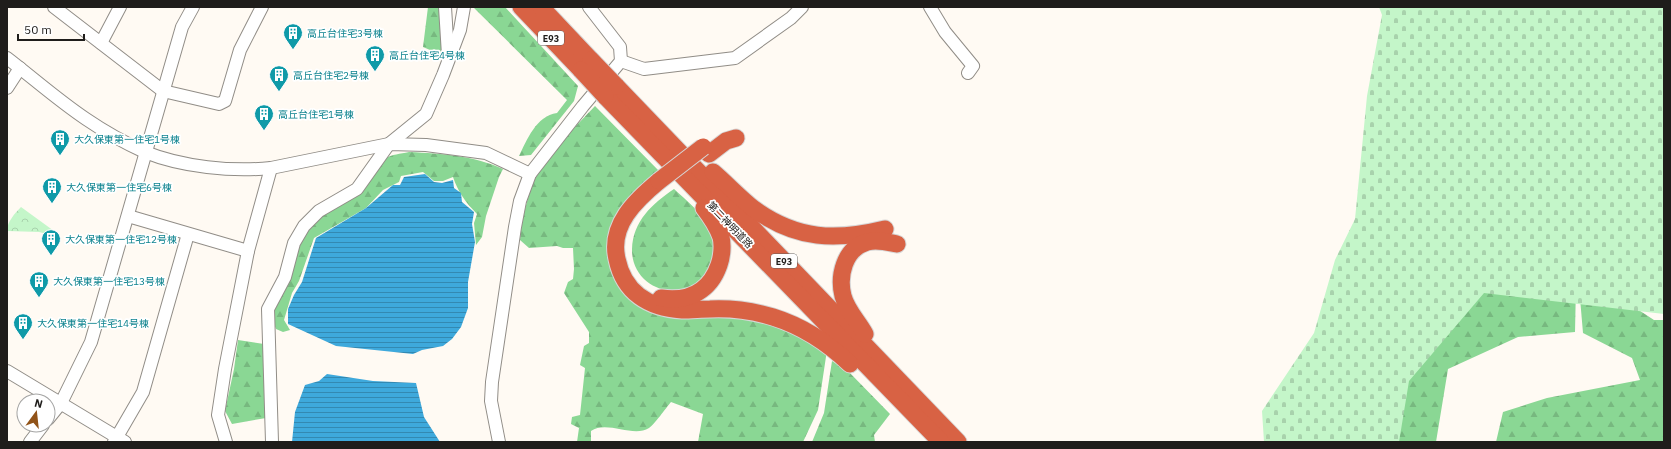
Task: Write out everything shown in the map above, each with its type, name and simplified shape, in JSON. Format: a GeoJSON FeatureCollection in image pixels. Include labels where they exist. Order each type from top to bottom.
{"type":"FeatureCollection","features":[{"type":"Feature","properties":{"kind":"highway","name":"第二神明道路"},"geometry":{"type":"LineString","coordinates":[[521,7],[586,65]]}},
{"type":"Feature","properties":{"kind":"highway","name":"第二神明道路"},"geometry":{"type":"LineString","coordinates":[[541,7],[586,65],[689,182],[951,440]]}},
{"type":"Feature","properties":{"kind":"highway","name":"第二神明道路"},"geometry":{"type":"LineString","coordinates":[[610,91],[650,120],[878,359],[951,440]]}},
{"type":"Feature","properties":{"kind":"highway"},"geometry":{"type":"LineString","coordinates":[[650,120],[684,145],[753,208],[786,227],[802,233],[830,237],[861,235],[885,229]]}},
{"type":"Feature","properties":{"kind":"highway"},"geometry":{"type":"LineString","coordinates":[[730,135],[726,141],[706,150],[663,184],[644,194],[625,215],[619,229],[616,243],[616,256],[619,269],[625,282],[635,293],[653,305],[666,308],[745,311],[773,317],[815,336],[835,349],[932,442]]}},
{"type":"Feature","properties":{"kind":"highway"},"geometry":{"type":"LineString","coordinates":[[663,184],[634,218],[625,238],[624,260],[634,281],[644,290],[655,296],[676,299],[691,296],[706,287],[715,276],[721,258],[721,238],[714,222],[702,206],[689,182]]}},
{"type":"Feature","properties":{"kind":"highway"},"geometry":{"type":"LineString","coordinates":[[878,359],[862,329],[849,311],[843,297],[842,271],[846,259],[855,249],[866,242],[881,241],[898,244]]}},
{"type":"Feature","properties":{"kind":"street"},"geometry":{"type":"LineString","coordinates":[[54,7],[162,91],[219,104],[225,101],[240,50],[262,7]]}},
{"type":"Feature","properties":{"kind":"street"},"geometry":{"type":"LineString","coordinates":[[101,43],[120,7]]}},
{"type":"Feature","properties":{"kind":"street"},"geometry":{"type":"LineString","coordinates":[[56,409],[61,403],[91,342],[128,216],[162,91],[182,27],[193,7]]}},
{"type":"Feature","properties":{"kind":"street"},"geometry":{"type":"LineString","coordinates":[[445,7],[448,60]]}},
{"type":"Feature","properties":{"kind":"street"},"geometry":{"type":"LineString","coordinates":[[272,442],[268,309],[285,276],[294,243],[304,226],[319,211],[357,189],[389,144],[426,114],[460,30],[464,7]]}},
{"type":"Feature","properties":{"kind":"street"},"geometry":{"type":"LineString","coordinates":[[499,442],[491,401],[492,382],[520,201],[530,174],[578,112],[621,61],[620,47],[589,7]]}},
{"type":"Feature","properties":{"kind":"street"},"geometry":{"type":"LineString","coordinates":[[621,61],[644,70],[735,58],[790,18],[802,7]]}},
{"type":"Feature","properties":{"kind":"street"},"geometry":{"type":"LineString","coordinates":[[930,7],[945,32],[973,66],[968,73]]}},
{"type":"Feature","properties":{"kind":"street"},"geometry":{"type":"LineString","coordinates":[[7,58],[86,119],[115,137],[146,152],[181,162],[218,168],[271,168],[389,144],[433,146],[486,153],[530,174]]}},
{"type":"Feature","properties":{"kind":"street"},"geometry":{"type":"LineString","coordinates":[[7,88],[20,68]]}},
{"type":"Feature","properties":{"kind":"street"},"geometry":{"type":"LineString","coordinates":[[226,442],[218,415],[248,251],[271,168]]}},
{"type":"Feature","properties":{"kind":"street"},"geometry":{"type":"LineString","coordinates":[[128,216],[248,251]]}},
{"type":"Feature","properties":{"kind":"street"},"geometry":{"type":"LineString","coordinates":[[7,371],[119,440],[143,392],[188,234]]}},
{"type":"Feature","properties":{"kind":"street"},"geometry":{"type":"LineString","coordinates":[[30,442],[37,433]]}},
{"type":"Feature","properties":{"kind":"green space"},"geometry":{"type":"Polygon","coordinates":[[[428,7],[441,7],[444,56],[423,47],[428,7]]]}},
{"type":"Feature","properties":{"kind":"green space"},"geometry":{"type":"Polygon","coordinates":[[[473,7],[505,7],[578,86],[574,101],[531,155],[519,156],[525,143],[538,124],[543,119],[557,113],[567,100],[473,7]]]}},
{"type":"Feature","properties":{"kind":"green space"},"geometry":{"type":"Polygon","coordinates":[[[1379,7],[1661,7],[1664,9],[1664,314],[1484,293],[1409,381],[1399,442],[1264,442],[1262,411],[1314,333],[1335,260],[1355,219],[1367,96],[1382,15],[1379,7]]]}},
{"type":"Feature","properties":{"kind":"green space"},"geometry":{"type":"Polygon","coordinates":[[[595,106],[659,171],[628,203],[617,278],[624,293],[645,308],[739,316],[774,325],[827,350],[818,410],[803,442],[698,442],[703,414],[671,402],[657,420],[649,428],[643,431],[605,427],[597,428],[591,431],[591,442],[577,442],[579,428],[571,424],[572,417],[580,415],[585,368],[580,365],[584,346],[589,343],[589,332],[564,293],[568,282],[573,279],[573,248],[563,248],[557,246],[529,248],[520,240],[528,200],[536,177],[541,168],[563,140],[595,106]]]}},
{"type":"Feature","properties":{"kind":"green space"},"geometry":{"type":"Polygon","coordinates":[[[409,152],[469,158],[503,169],[486,216],[482,237],[476,245],[474,223],[477,214],[469,206],[457,188],[453,177],[443,181],[434,181],[423,172],[401,176],[399,182],[383,190],[366,208],[314,238],[299,281],[292,293],[284,320],[290,330],[283,332],[276,329],[273,322],[273,313],[295,251],[311,221],[385,159],[393,155],[409,152]]]}},
{"type":"Feature","properties":{"kind":"green space"},"geometry":{"type":"Polygon","coordinates":[[[674,189],[707,223],[713,234],[714,248],[714,254],[710,267],[702,280],[690,288],[678,291],[664,290],[652,285],[641,276],[634,264],[632,249],[636,230],[645,214],[651,207],[674,189]]]}},
{"type":"Feature","properties":{"kind":"green space"},"geometry":{"type":"Polygon","coordinates":[[[21,207],[54,231],[51,235],[39,232],[7,231],[10,221],[21,207]]]}},
{"type":"Feature","properties":{"kind":"green space"},"geometry":{"type":"Polygon","coordinates":[[[1480,282],[1576,285],[1575,332],[1518,337],[1448,369],[1436,442],[1397,442],[1407,381],[1480,282]]]}},
{"type":"Feature","properties":{"kind":"green space"},"geometry":{"type":"Polygon","coordinates":[[[1608,290],[1654,320],[1664,320],[1664,442],[1496,442],[1503,412],[1547,398],[1640,380],[1632,358],[1583,333],[1580,298],[1608,290]]]}},
{"type":"Feature","properties":{"kind":"green space"},"geometry":{"type":"Polygon","coordinates":[[[238,340],[264,344],[266,418],[232,424],[225,411],[234,369],[238,340]]]}},
{"type":"Feature","properties":{"kind":"green space"},"geometry":{"type":"Polygon","coordinates":[[[832,361],[847,370],[890,414],[874,435],[875,442],[812,442],[824,413],[832,361]]]}},
{"type":"Feature","properties":{"kind":"water"},"geometry":{"type":"Polygon","coordinates":[[[425,174],[434,182],[442,183],[453,180],[454,188],[461,193],[462,202],[474,212],[472,224],[475,242],[468,282],[468,308],[461,327],[452,339],[443,346],[422,350],[413,354],[336,346],[288,324],[288,309],[302,282],[316,238],[366,208],[393,185],[400,185],[404,177],[425,174]]]}},
{"type":"Feature","properties":{"kind":"water"},"geometry":{"type":"Polygon","coordinates":[[[327,374],[373,381],[416,383],[424,417],[440,442],[292,442],[295,412],[305,385],[319,381],[327,374]]]}},
{"type":"Feature","properties":{"kind":"place","name":"高丘台住宅3号棟"},"geometry":{"type":"Point","coordinates":[293,50]}},
{"type":"Feature","properties":{"kind":"place","name":"高丘台住宅4号棟"},"geometry":{"type":"Point","coordinates":[375,72]}},
{"type":"Feature","properties":{"kind":"place","name":"高丘台住宅2号棟"},"geometry":{"type":"Point","coordinates":[279,92]}},
{"type":"Feature","properties":{"kind":"place","name":"高丘台住宅1号棟"},"geometry":{"type":"Point","coordinates":[264,131]}},
{"type":"Feature","properties":{"kind":"place","name":"大久保東第一住宅1号棟"},"geometry":{"type":"Point","coordinates":[60,156]}},
{"type":"Feature","properties":{"kind":"place","name":"大久保東第一住宅6号棟"},"geometry":{"type":"Point","coordinates":[52,204]}},
{"type":"Feature","properties":{"kind":"place","name":"大久保東第一住宅12号棟"},"geometry":{"type":"Point","coordinates":[51,256]}},
{"type":"Feature","properties":{"kind":"place","name":"大久保東第一住宅13号棟"},"geometry":{"type":"Point","coordinates":[39,298]}},
{"type":"Feature","properties":{"kind":"place","name":"大久保東第一住宅14号棟"},"geometry":{"type":"Point","coordinates":[23,340]}}]}
